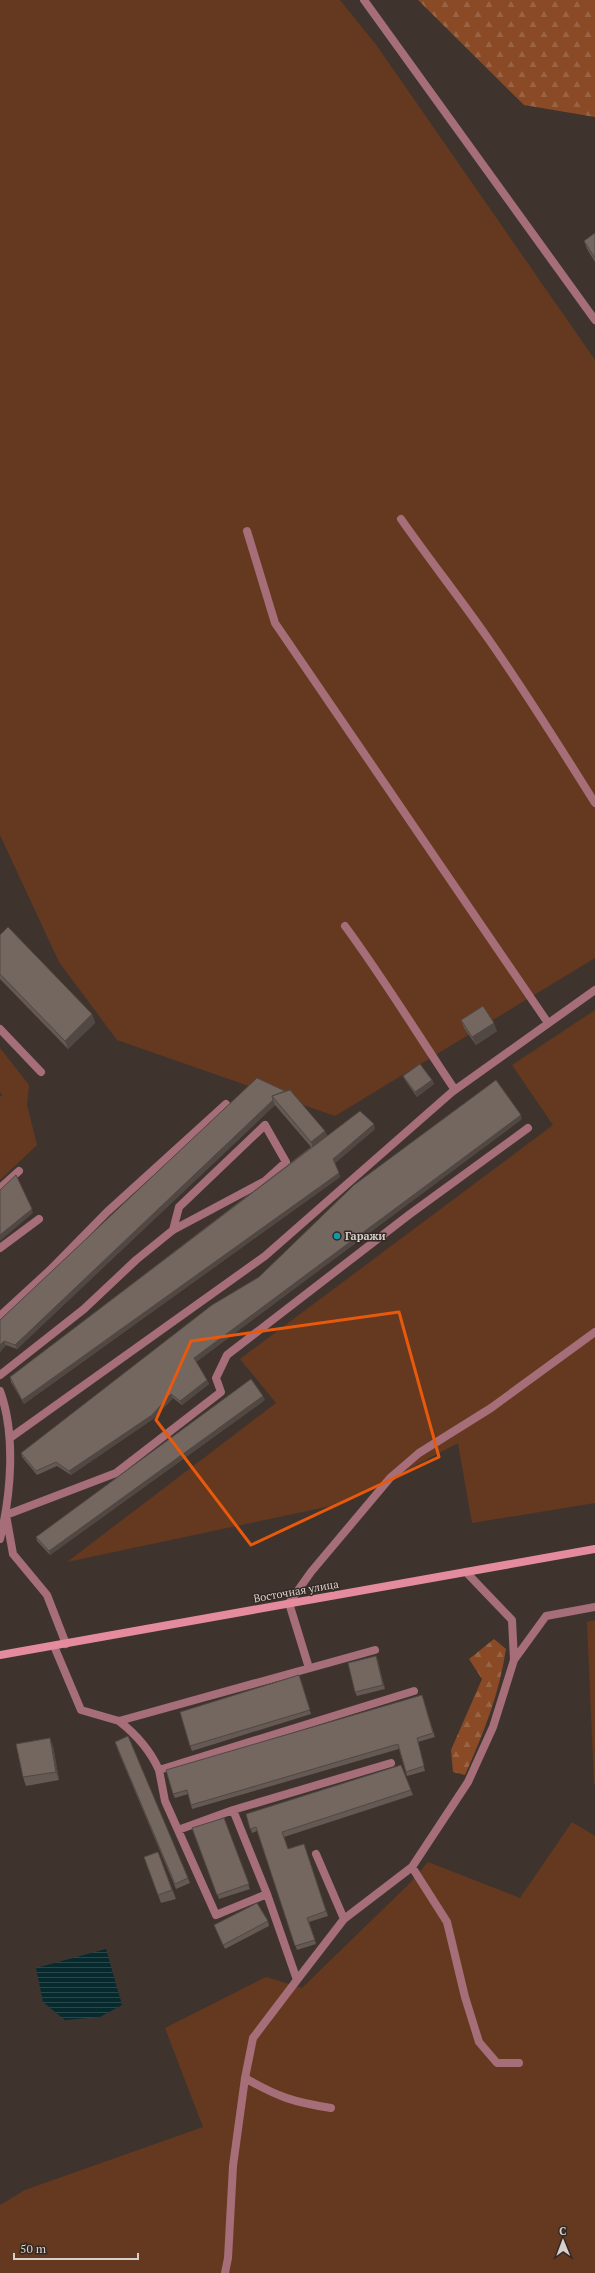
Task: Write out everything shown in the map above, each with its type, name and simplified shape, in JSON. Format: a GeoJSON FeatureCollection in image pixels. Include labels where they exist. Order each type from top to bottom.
{"type":"FeatureCollection","features":[{"type":"Feature","properties":{"kind":"main road","name":"Восточная улица"},"geometry":{"type":"LineString","coordinates":[[0,1655],[595,1549]]}},
{"type":"Feature","properties":{"kind":"street"},"geometry":{"type":"LineString","coordinates":[[364,0],[595,320]]}},
{"type":"Feature","properties":{"kind":"street"},"geometry":{"type":"LineString","coordinates":[[401,518],[437,572],[487,636],[537,711],[595,804]]}},
{"type":"Feature","properties":{"kind":"street"},"geometry":{"type":"LineString","coordinates":[[248,531],[275,623],[548,1023]]}},
{"type":"Feature","properties":{"kind":"street"},"geometry":{"type":"LineString","coordinates":[[345,926],[377,970],[401,1010],[455,1090]]}},
{"type":"Feature","properties":{"kind":"street"},"geometry":{"type":"LineString","coordinates":[[10,1438],[265,1256],[455,1090],[595,990]]}},
{"type":"Feature","properties":{"kind":"street"},"geometry":{"type":"LineString","coordinates":[[0,1029],[41,1072]]}},
{"type":"Feature","properties":{"kind":"street"},"geometry":{"type":"LineString","coordinates":[[0,1316],[50,1270],[107,1212],[226,1104]]}},
{"type":"Feature","properties":{"kind":"street"},"geometry":{"type":"LineString","coordinates":[[0,1376],[84,1310],[136,1260],[173,1230],[264,1181],[286,1162],[265,1126],[179,1207],[173,1230]]}},
{"type":"Feature","properties":{"kind":"street"},"geometry":{"type":"LineString","coordinates":[[6,1515],[116,1473],[221,1392],[216,1378],[227,1355],[410,1214],[528,1128]]}},
{"type":"Feature","properties":{"kind":"street"},"geometry":{"type":"LineString","coordinates":[[0,1188],[19,1171]]}},
{"type":"Feature","properties":{"kind":"street"},"geometry":{"type":"LineString","coordinates":[[0,1248],[39,1219]]}},
{"type":"Feature","properties":{"kind":"street"},"geometry":{"type":"LineString","coordinates":[[309,1668],[289,1603],[311,1572],[390,1478],[419,1453],[491,1408],[595,1332]]}},
{"type":"Feature","properties":{"kind":"street"},"geometry":{"type":"LineString","coordinates":[[0,1391],[5,1405],[10,1438],[6,1515],[0,1539]]}},
{"type":"Feature","properties":{"kind":"street"},"geometry":{"type":"LineString","coordinates":[[6,1515],[13,1554],[47,1595],[66,1644]]}},
{"type":"Feature","properties":{"kind":"street"},"geometry":{"type":"LineString","coordinates":[[466,1572],[512,1620],[514,1660]]}},
{"type":"Feature","properties":{"kind":"street"},"geometry":{"type":"LineString","coordinates":[[224,2273],[228,2258],[233,2166],[245,2078],[253,2038],[344,1920],[412,1867],[468,1782],[493,1727],[514,1660],[546,1616],[595,1607]]}},
{"type":"Feature","properties":{"kind":"street"},"geometry":{"type":"LineString","coordinates":[[54,1646],[81,1710],[119,1721],[136,1734],[153,1757],[159,1770],[165,1801],[216,1914],[267,1894]]}},
{"type":"Feature","properties":{"kind":"street"},"geometry":{"type":"LineString","coordinates":[[119,1721],[375,1650]]}},
{"type":"Feature","properties":{"kind":"street"},"geometry":{"type":"LineString","coordinates":[[159,1770],[414,1691]]}},
{"type":"Feature","properties":{"kind":"street"},"geometry":{"type":"LineString","coordinates":[[178,1830],[233,1810],[391,1763]]}},
{"type":"Feature","properties":{"kind":"street"},"geometry":{"type":"LineString","coordinates":[[233,1810],[267,1894],[297,1980]]}},
{"type":"Feature","properties":{"kind":"street"},"geometry":{"type":"LineString","coordinates":[[316,1854],[344,1920]]}},
{"type":"Feature","properties":{"kind":"street"},"geometry":{"type":"LineString","coordinates":[[412,1867],[447,1922],[465,1997],[479,2042],[498,2063],[519,2063]]}},
{"type":"Feature","properties":{"kind":"street"},"geometry":{"type":"LineString","coordinates":[[245,2078],[271,2093],[295,2103],[331,2108]]}},
{"type":"Feature","properties":{"kind":"highlighted area"},"geometry":{"type":"Polygon","coordinates":[[[399,1312],[439,1457],[251,1545],[156,1420],[191,1341],[399,1312]]]}},
{"type":"Feature","properties":{"kind":"green space"},"geometry":{"type":"Polygon","coordinates":[[[418,0],[595,0],[595,117],[524,105],[418,0]]]}},
{"type":"Feature","properties":{"kind":"green space"},"geometry":{"type":"Polygon","coordinates":[[[494,1639],[506,1649],[495,1698],[465,1775],[453,1772],[451,1750],[482,1679],[469,1659],[494,1639]]]}},
{"type":"Feature","properties":{"kind":"shaded area"},"geometry":{"type":"Polygon","coordinates":[[[0,0],[340,0],[377,46],[595,360],[595,958],[335,1116],[117,1040],[59,962],[0,835],[0,0]]]}},
{"type":"Feature","properties":{"kind":"shaded area"},"geometry":{"type":"Polygon","coordinates":[[[595,1010],[595,1503],[472,1523],[458,1443],[345,1503],[67,1562],[276,1403],[240,1359],[553,1125],[512,1065],[595,1010]]]}},
{"type":"Feature","properties":{"kind":"shaded area"},"geometry":{"type":"Polygon","coordinates":[[[0,1048],[29,1085],[27,1105],[37,1145],[0,1180],[0,1097],[2,1095],[0,1092],[0,1048]]]}},
{"type":"Feature","properties":{"kind":"shaded area"},"geometry":{"type":"Polygon","coordinates":[[[595,1620],[595,1784],[594,1784],[587,1622],[595,1620]]]}},
{"type":"Feature","properties":{"kind":"shaded area"},"geometry":{"type":"Polygon","coordinates":[[[572,1822],[595,1836],[595,2273],[0,2273],[0,2205],[25,2190],[203,2127],[165,2028],[266,1977],[302,1988],[410,1883],[428,1862],[520,1898],[572,1822]]]}},
{"type":"Feature","properties":{"kind":"water"},"geometry":{"type":"Polygon","coordinates":[[[106,1949],[122,2005],[100,2017],[65,2020],[43,2002],[36,1968],[106,1949]]]}},
{"type":"Feature","properties":{"kind":"building"},"geometry":{"type":"Polygon","coordinates":[[[595,233],[595,258],[584,241],[595,233]]]}},
{"type":"Feature","properties":{"kind":"building"},"geometry":{"type":"Polygon","coordinates":[[[8,927],[92,1014],[65,1041],[0,974],[0,935],[8,927]]]}},
{"type":"Feature","properties":{"kind":"building"},"geometry":{"type":"Polygon","coordinates":[[[483,1006],[494,1023],[472,1037],[461,1020],[483,1006]]]}},
{"type":"Feature","properties":{"kind":"building"},"geometry":{"type":"Polygon","coordinates":[[[420,1064],[432,1080],[415,1092],[403,1076],[420,1064]]]}},
{"type":"Feature","properties":{"kind":"building"},"geometry":{"type":"Polygon","coordinates":[[[257,1078],[285,1091],[272,1096],[273,1100],[15,1345],[4,1341],[0,1345],[0,1320],[257,1078]]]}},
{"type":"Feature","properties":{"kind":"building","name":"Гаражи"},"geometry":{"type":"Polygon","coordinates":[[[496,1080],[521,1115],[194,1358],[207,1380],[180,1401],[171,1394],[152,1415],[69,1471],[56,1462],[36,1471],[21,1453],[212,1305],[259,1277],[354,1185],[496,1080]]]}},
{"type":"Feature","properties":{"kind":"building"},"geometry":{"type":"Polygon","coordinates":[[[290,1090],[325,1131],[311,1142],[272,1096],[290,1090]]]}},
{"type":"Feature","properties":{"kind":"building"},"geometry":{"type":"Polygon","coordinates":[[[360,1111],[374,1124],[333,1159],[339,1173],[22,1400],[10,1377],[360,1111]]]}},
{"type":"Feature","properties":{"kind":"building"},"geometry":{"type":"Polygon","coordinates":[[[16,1175],[32,1209],[0,1235],[0,1190],[16,1175]]]}},
{"type":"Feature","properties":{"kind":"building"},"geometry":{"type":"Polygon","coordinates":[[[251,1379],[263,1396],[49,1551],[36,1537],[251,1379]]]}},
{"type":"Feature","properties":{"kind":"building"},"geometry":{"type":"Polygon","coordinates":[[[376,1656],[383,1685],[355,1692],[348,1663],[376,1656]]]}},
{"type":"Feature","properties":{"kind":"building"},"geometry":{"type":"Polygon","coordinates":[[[299,1675],[310,1710],[190,1746],[180,1712],[299,1675]]]}},
{"type":"Feature","properties":{"kind":"building"},"geometry":{"type":"Polygon","coordinates":[[[422,1695],[433,1733],[417,1738],[424,1766],[406,1772],[398,1744],[191,1805],[187,1790],[173,1794],[166,1770],[422,1695]]]}},
{"type":"Feature","properties":{"kind":"building"},"geometry":{"type":"Polygon","coordinates":[[[128,1736],[188,1878],[175,1884],[115,1742],[128,1736]]]}},
{"type":"Feature","properties":{"kind":"building"},"geometry":{"type":"Polygon","coordinates":[[[50,1738],[56,1772],[23,1777],[16,1744],[50,1738]]]}},
{"type":"Feature","properties":{"kind":"building"},"geometry":{"type":"Polygon","coordinates":[[[401,1765],[411,1790],[282,1832],[288,1849],[304,1844],[326,1911],[307,1918],[315,1940],[295,1946],[256,1827],[250,1829],[246,1814],[401,1765]]]}},
{"type":"Feature","properties":{"kind":"building"},"geometry":{"type":"Polygon","coordinates":[[[224,1818],[249,1884],[217,1895],[192,1828],[224,1818]]]}},
{"type":"Feature","properties":{"kind":"building"},"geometry":{"type":"Polygon","coordinates":[[[158,1852],[172,1890],[158,1895],[144,1857],[158,1852]]]}},
{"type":"Feature","properties":{"kind":"building"},"geometry":{"type":"Polygon","coordinates":[[[257,1903],[268,1921],[223,1945],[214,1925],[257,1903]]]}},
{"type":"Feature","properties":{"kind":"place","name":"Гаражи"},"geometry":{"type":"Point","coordinates":[337,1236]}}]}
